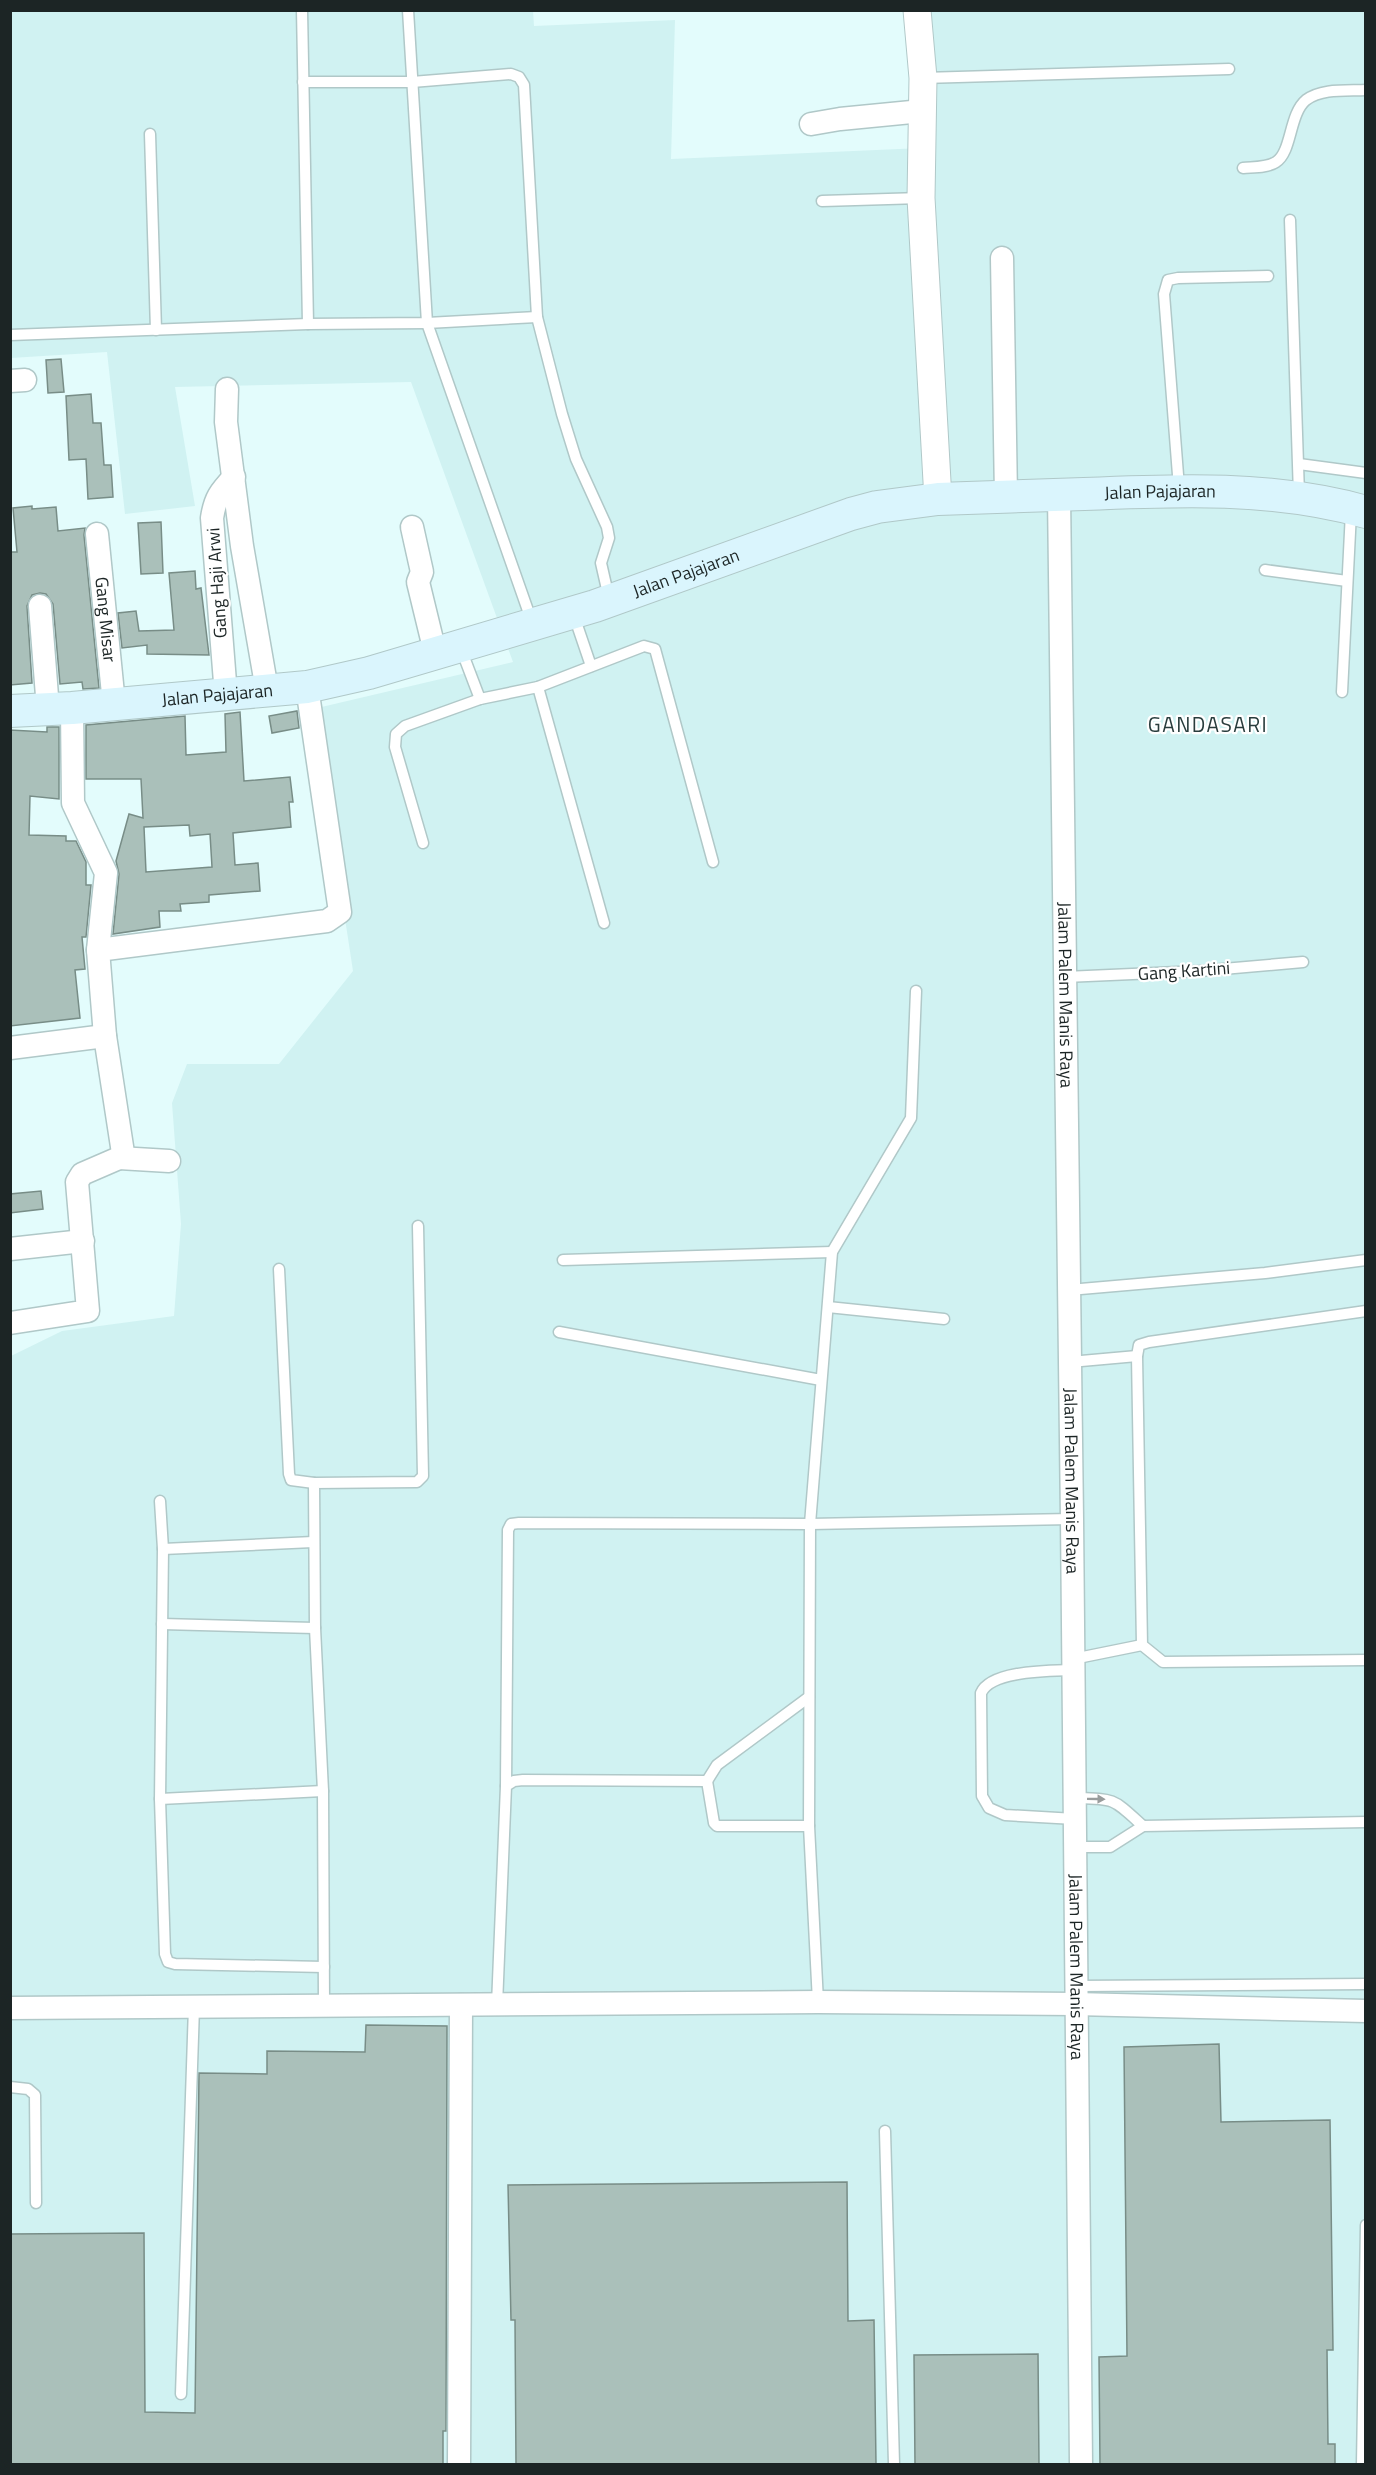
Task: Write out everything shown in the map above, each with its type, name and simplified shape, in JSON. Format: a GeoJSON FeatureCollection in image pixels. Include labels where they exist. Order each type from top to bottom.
{"type":"FeatureCollection","features":[{"type":"Feature","properties":{"kind":"main road","name":"Jalan Pajajaran"},"geometry":{"type":"LineString","coordinates":[[10,711],[226,696],[307,687],[369,672],[572,613],[851,514],[877,507],[938,499],[1224,490],[1298,499],[1358,510]]}},
{"type":"Feature","properties":{"kind":"street"},"geometry":{"type":"LineString","coordinates":[[916,10],[923,78],[921,198],[938,499]]}},
{"type":"Feature","properties":{"kind":"street"},"geometry":{"type":"LineString","coordinates":[[811,124],[840,118],[922,111]]}},
{"type":"Feature","properties":{"kind":"street"},"geometry":{"type":"LineString","coordinates":[[1002,258],[1006,496]]}},
{"type":"Feature","properties":{"kind":"street"},"geometry":{"type":"LineString","coordinates":[[227,389],[226,422],[244,557],[267,690]]}},
{"type":"Feature","properties":{"kind":"street","name":"Gang Haji Arwi"},"geometry":{"type":"LineString","coordinates":[[226,696],[212,518],[214,502],[234,477]]}},
{"type":"Feature","properties":{"kind":"street","name":"Jalam Palem Manis Raya"},"geometry":{"type":"LineString","coordinates":[[1059,495],[1081,2464]]}},
{"type":"Feature","properties":{"kind":"street"},"geometry":{"type":"LineString","coordinates":[[412,526],[422,572],[418,582],[447,648]]}},
{"type":"Feature","properties":{"kind":"street","name":"Gang Misar"},"geometry":{"type":"LineString","coordinates":[[97,534],[114,704]]}},
{"type":"Feature","properties":{"kind":"street"},"geometry":{"type":"LineString","coordinates":[[40,606],[60,709],[72,803],[106,873],[98,950],[105,1036],[122,1150],[119,1158]]}},
{"type":"Feature","properties":{"kind":"street"},"geometry":{"type":"LineString","coordinates":[[98,950],[327,921],[340,912],[307,687]]}},
{"type":"Feature","properties":{"kind":"street"},"geometry":{"type":"LineString","coordinates":[[10,1048],[105,1036]]}},
{"type":"Feature","properties":{"kind":"street"},"geometry":{"type":"LineString","coordinates":[[10,1323],[88,1313],[78,1178],[82,1174],[119,1158],[169,1161]]}},
{"type":"Feature","properties":{"kind":"street"},"geometry":{"type":"LineString","coordinates":[[10,1249],[83,1241]]}},
{"type":"Feature","properties":{"kind":"street"},"geometry":{"type":"LineString","coordinates":[[10,2008],[818,2002],[1075,1995],[1365,2011]]}},
{"type":"Feature","properties":{"kind":"street"},"geometry":{"type":"LineString","coordinates":[[459,2464],[461,2005]]}},
{"type":"Feature","properties":{"kind":"lane"},"geometry":{"type":"LineString","coordinates":[[302,10],[308,324]]}},
{"type":"Feature","properties":{"kind":"lane"},"geometry":{"type":"LineString","coordinates":[[408,10],[427,323],[533,625]]}},
{"type":"Feature","properties":{"kind":"lane"},"geometry":{"type":"LineString","coordinates":[[923,78],[1229,69]]}},
{"type":"Feature","properties":{"kind":"lane"},"geometry":{"type":"LineString","coordinates":[[303,82],[412,82],[511,74],[519,77],[524,85],[537,317],[561,414],[576,459],[609,538],[601,563],[609,601]]}},
{"type":"Feature","properties":{"kind":"lane"},"geometry":{"type":"LineString","coordinates":[[1243,168],[1268,165],[1281,158],[1299,108],[1307,100],[1322,93],[1365,90]]}},
{"type":"Feature","properties":{"kind":"lane"},"geometry":{"type":"LineString","coordinates":[[150,134],[156,330]]}},
{"type":"Feature","properties":{"kind":"lane"},"geometry":{"type":"LineString","coordinates":[[822,201],[921,198]]}},
{"type":"Feature","properties":{"kind":"lane"},"geometry":{"type":"LineString","coordinates":[[1290,220],[1299,464],[1298,499]]}},
{"type":"Feature","properties":{"kind":"lane"},"geometry":{"type":"LineString","coordinates":[[1179,490],[1164,294],[1168,280],[1268,276]]}},
{"type":"Feature","properties":{"kind":"lane"},"geometry":{"type":"LineString","coordinates":[[10,335],[308,324],[427,323],[537,317]]}},
{"type":"Feature","properties":{"kind":"lane"},"geometry":{"type":"LineString","coordinates":[[1299,464],[1365,473]]}},
{"type":"Feature","properties":{"kind":"lane"},"geometry":{"type":"LineString","coordinates":[[1342,692],[1347,581],[1358,510]]}},
{"type":"Feature","properties":{"kind":"lane"},"geometry":{"type":"LineString","coordinates":[[1264,570],[1347,581]]}},
{"type":"Feature","properties":{"kind":"lane"},"geometry":{"type":"LineString","coordinates":[[572,613],[591,666]]}},
{"type":"Feature","properties":{"kind":"lane"},"geometry":{"type":"LineString","coordinates":[[423,843],[394,747],[396,734],[405,726],[480,699],[538,687],[644,646],[655,649],[713,862]]}},
{"type":"Feature","properties":{"kind":"lane"},"geometry":{"type":"LineString","coordinates":[[447,648],[480,699]]}},
{"type":"Feature","properties":{"kind":"lane"},"geometry":{"type":"LineString","coordinates":[[538,687],[604,923]]}},
{"type":"Feature","properties":{"kind":"lane","name":"Gang Kartini"},"geometry":{"type":"LineString","coordinates":[[1065,977],[1200,971],[1303,962]]}},
{"type":"Feature","properties":{"kind":"lane"},"geometry":{"type":"LineString","coordinates":[[818,2002],[809,1826],[810,1524],[832,1252],[911,1118],[916,991]]}},
{"type":"Feature","properties":{"kind":"lane"},"geometry":{"type":"LineString","coordinates":[[279,1269],[291,1480],[314,1483],[417,1482],[423,1476],[418,1226]]}},
{"type":"Feature","properties":{"kind":"lane"},"geometry":{"type":"LineString","coordinates":[[563,1260],[832,1252]]}},
{"type":"Feature","properties":{"kind":"lane"},"geometry":{"type":"LineString","coordinates":[[1069,1290],[1265,1273],[1365,1260]]}},
{"type":"Feature","properties":{"kind":"lane"},"geometry":{"type":"LineString","coordinates":[[828,1307],[944,1319]]}},
{"type":"Feature","properties":{"kind":"lane"},"geometry":{"type":"LineString","coordinates":[[1142,1645],[1137,1356],[1139,1345],[1365,1311]]}},
{"type":"Feature","properties":{"kind":"lane"},"geometry":{"type":"LineString","coordinates":[[559,1332],[821,1380]]}},
{"type":"Feature","properties":{"kind":"lane"},"geometry":{"type":"LineString","coordinates":[[1070,1362],[1137,1356]]}},
{"type":"Feature","properties":{"kind":"lane"},"geometry":{"type":"LineString","coordinates":[[314,1483],[315,1628],[323,1791],[324,2005]]}},
{"type":"Feature","properties":{"kind":"lane"},"geometry":{"type":"LineString","coordinates":[[160,1501],[163,1549],[160,1798],[165,1954],[168,1962],[175,1964],[324,1967]]}},
{"type":"Feature","properties":{"kind":"lane"},"geometry":{"type":"LineString","coordinates":[[497,2005],[506,1786],[508,1530],[511,1524],[519,1522],[810,1524],[1072,1519]]}},
{"type":"Feature","properties":{"kind":"lane"},"geometry":{"type":"LineString","coordinates":[[163,1549],[313,1542]]}},
{"type":"Feature","properties":{"kind":"lane"},"geometry":{"type":"LineString","coordinates":[[162,1624],[315,1628]]}},
{"type":"Feature","properties":{"kind":"lane"},"geometry":{"type":"LineString","coordinates":[[1142,1645],[1163,1662],[1365,1660]]}},
{"type":"Feature","properties":{"kind":"lane"},"geometry":{"type":"LineString","coordinates":[[1142,1645],[1073,1665],[991,1680],[984,1686],[981,1693],[982,1796],[989,1808],[1005,1815],[1075,1809],[1110,1799],[1117,1802],[1143,1826]]}},
{"type":"Feature","properties":{"kind":"lane"},"geometry":{"type":"LineString","coordinates":[[809,1697],[717,1765],[707,1781],[714,1823],[717,1827],[809,1826]]}},
{"type":"Feature","properties":{"kind":"lane"},"geometry":{"type":"LineString","coordinates":[[506,1786],[514,1781],[523,1780],[707,1781]]}},
{"type":"Feature","properties":{"kind":"lane"},"geometry":{"type":"LineString","coordinates":[[160,1798],[323,1791]]}},
{"type":"Feature","properties":{"kind":"lane"},"geometry":{"type":"LineString","coordinates":[[1075,1847],[1110,1847],[1143,1826],[1365,1822]]}},
{"type":"Feature","properties":{"kind":"lane"},"geometry":{"type":"LineString","coordinates":[[1075,1995],[1365,1984]]}},
{"type":"Feature","properties":{"kind":"lane"},"geometry":{"type":"LineString","coordinates":[[181,2394],[194,2007]]}},
{"type":"Feature","properties":{"kind":"lane"},"geometry":{"type":"LineString","coordinates":[[10,2087],[27,2089],[35,2095],[36,2203]]}},
{"type":"Feature","properties":{"kind":"lane"},"geometry":{"type":"LineString","coordinates":[[885,2131],[894,2464]]}},
{"type":"Feature","properties":{"kind":"lane"},"geometry":{"type":"LineString","coordinates":[[1362,2464],[1365,2225]]}},
{"type":"Feature","properties":{"kind":"shaded area"},"geometry":{"type":"Polygon","coordinates":[[[533,10],[534,26],[675,20],[671,159],[922,148],[911,11],[1365,11],[1365,2464],[11,2464],[11,1356],[62,1331],[174,1316],[181,1224],[172,1103],[187,1064],[279,1064],[353,971],[313,709],[513,662],[411,382],[175,387],[195,506],[125,514],[107,352],[11,358],[11,11],[533,10]]]}},
{"type":"Feature","properties":{"kind":"building"},"geometry":{"type":"Polygon","coordinates":[[[61,359],[64,392],[48,393],[46,360],[61,359]]]}},
{"type":"Feature","properties":{"kind":"building"},"geometry":{"type":"Polygon","coordinates":[[[91,394],[93,423],[101,423],[104,465],[111,465],[113,497],[88,499],[86,459],[69,460],[66,396],[91,394]]]}},
{"type":"Feature","properties":{"kind":"building"},"geometry":{"type":"Polygon","coordinates":[[[32,506],[32,509],[56,507],[58,531],[85,528],[99,688],[83,689],[82,682],[60,684],[53,604],[46,594],[40,593],[32,595],[27,606],[32,683],[10,685],[10,552],[17,552],[13,508],[32,506]]]}},
{"type":"Feature","properties":{"kind":"building"},"geometry":{"type":"Polygon","coordinates":[[[161,522],[163,573],[141,574],[138,523],[161,522]]]}},
{"type":"Feature","properties":{"kind":"building"},"geometry":{"type":"Polygon","coordinates":[[[195,571],[196,589],[201,588],[209,655],[147,654],[147,645],[122,648],[118,613],[136,611],[139,631],[174,630],[169,573],[195,571]]]}},
{"type":"Feature","properties":{"kind":"building"},"geometry":{"type":"Polygon","coordinates":[[[297,711],[299,728],[272,733],[269,716],[297,711]]]}},
{"type":"Feature","properties":{"kind":"building"},"geometry":{"type":"Polygon","coordinates":[[[240,712],[244,781],[290,777],[293,802],[289,802],[291,827],[233,833],[235,865],[258,863],[260,891],[209,895],[209,902],[180,904],[181,911],[159,911],[160,927],[113,934],[119,874],[116,861],[129,814],[143,818],[141,779],[86,779],[86,725],[185,716],[186,755],[226,752],[225,714],[240,712]],[[189,825],[144,827],[146,872],[212,867],[210,834],[190,836],[189,825]]]}},
{"type":"Feature","properties":{"kind":"building"},"geometry":{"type":"Polygon","coordinates":[[[47,727],[59,727],[59,799],[30,796],[29,835],[66,836],[66,841],[76,841],[86,862],[86,885],[91,885],[86,937],[82,937],[85,969],[75,970],[80,1018],[10,1026],[10,730],[47,732],[47,727]]]}},
{"type":"Feature","properties":{"kind":"building"},"geometry":{"type":"Polygon","coordinates":[[[41,1191],[43,1209],[10,1213],[10,1194],[41,1191]]]}},
{"type":"Feature","properties":{"kind":"building"},"geometry":{"type":"Polygon","coordinates":[[[366,2025],[447,2026],[446,2431],[443,2431],[443,2464],[10,2464],[10,2234],[144,2233],[145,2412],[195,2413],[199,2073],[267,2074],[267,2051],[365,2052],[366,2025]]]}},
{"type":"Feature","properties":{"kind":"building"},"geometry":{"type":"Polygon","coordinates":[[[1219,2044],[1221,2122],[1330,2120],[1333,2350],[1327,2350],[1328,2444],[1335,2444],[1335,2464],[1100,2464],[1099,2357],[1127,2356],[1124,2047],[1219,2044]]]}},
{"type":"Feature","properties":{"kind":"building"},"geometry":{"type":"Polygon","coordinates":[[[847,2182],[848,2321],[874,2320],[876,2464],[516,2464],[515,2320],[511,2320],[508,2185],[847,2182]]]}},
{"type":"Feature","properties":{"kind":"building"},"geometry":{"type":"Polygon","coordinates":[[[1038,2354],[1039,2464],[915,2464],[914,2355],[1038,2354]]]}},
{"type":"Feature","properties":{"kind":"district","name":"GANDASARI"},"geometry":{"type":"Point","coordinates":[1208,725]}}]}
